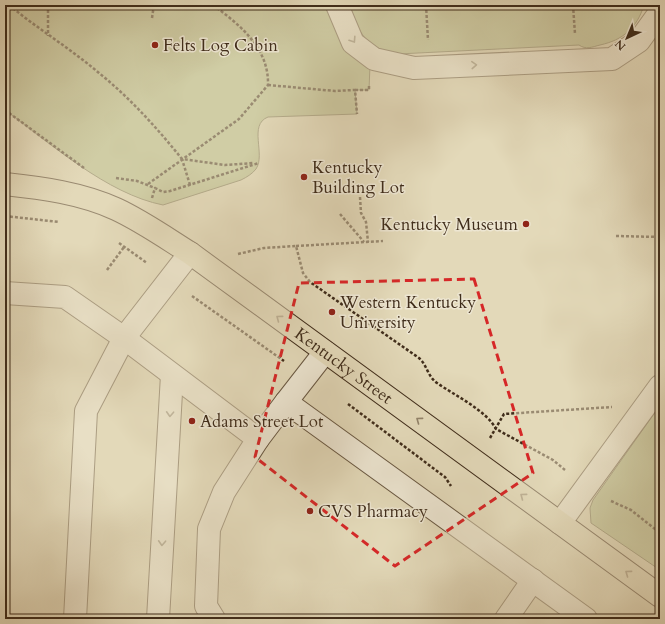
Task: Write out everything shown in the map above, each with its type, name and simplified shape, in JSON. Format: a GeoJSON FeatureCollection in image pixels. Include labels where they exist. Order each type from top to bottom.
{"type":"FeatureCollection","features":[{"type":"Feature","properties":{"kind":"main road","name":"Kentucky Street"},"geometry":{"type":"LineString","coordinates":[[5,184],[36,187],[77,195],[115,209],[140,222],[190,253],[660,596]]}},
{"type":"Feature","properties":{"kind":"lane"},"geometry":{"type":"LineString","coordinates":[[337,5],[353,43],[374,59],[414,68],[612,59],[638,41],[660,12]]}},
{"type":"Feature","properties":{"kind":"lane"},"geometry":{"type":"LineString","coordinates":[[75,619],[86,411],[124,338],[190,253]]}},
{"type":"Feature","properties":{"kind":"lane"},"geometry":{"type":"LineString","coordinates":[[5,293],[65,297],[124,338],[258,439]]}},
{"type":"Feature","properties":{"kind":"lane"},"geometry":{"type":"LineString","coordinates":[[214,619],[206,606],[209,529],[224,492],[258,439],[324,352]]}},
{"type":"Feature","properties":{"kind":"lane"},"geometry":{"type":"LineString","coordinates":[[158,619],[172,375]]}},
{"type":"Feature","properties":{"kind":"lane"},"geometry":{"type":"LineString","coordinates":[[560,524],[660,386]]}},
{"type":"Feature","properties":{"kind":"lane"},"geometry":{"type":"LineString","coordinates":[[286,402],[586,619]]}},
{"type":"Feature","properties":{"kind":"lane"},"geometry":{"type":"LineString","coordinates":[[506,619],[533,580]]}},
{"type":"Feature","properties":{"kind":"path"},"geometry":{"type":"LineString","coordinates":[[9,5],[48,36],[89,65],[116,87],[148,118],[182,159],[190,185]]}},
{"type":"Feature","properties":{"kind":"path"},"geometry":{"type":"LineString","coordinates":[[48,5],[48,36]]}},
{"type":"Feature","properties":{"kind":"path"},"geometry":{"type":"LineString","coordinates":[[152,18],[153,11],[157,5]]}},
{"type":"Feature","properties":{"kind":"path"},"geometry":{"type":"LineString","coordinates":[[148,184],[245,114],[268,85],[266,67],[255,41],[238,23],[213,5]]}},
{"type":"Feature","properties":{"kind":"path"},"geometry":{"type":"LineString","coordinates":[[426,5],[428,46]]}},
{"type":"Feature","properties":{"kind":"path"},"geometry":{"type":"LineString","coordinates":[[573,5],[575,39]]}},
{"type":"Feature","properties":{"kind":"path"},"geometry":{"type":"LineString","coordinates":[[268,85],[355,90],[357,114]]}},
{"type":"Feature","properties":{"kind":"path"},"geometry":{"type":"LineString","coordinates":[[5,110],[89,171]]}},
{"type":"Feature","properties":{"kind":"path"},"geometry":{"type":"LineString","coordinates":[[151,203],[155,188],[163,192],[258,163],[225,165],[182,159]]}},
{"type":"Feature","properties":{"kind":"path"},"geometry":{"type":"LineString","coordinates":[[360,197],[361,213],[366,222],[366,242]]}},
{"type":"Feature","properties":{"kind":"path"},"geometry":{"type":"LineString","coordinates":[[340,214],[366,242]]}},
{"type":"Feature","properties":{"kind":"path"},"geometry":{"type":"LineString","coordinates":[[5,216],[63,222]]}},
{"type":"Feature","properties":{"kind":"path"},"geometry":{"type":"LineString","coordinates":[[616,236],[660,237]]}},
{"type":"Feature","properties":{"kind":"path"},"geometry":{"type":"LineString","coordinates":[[113,239],[147,264]]}},
{"type":"Feature","properties":{"kind":"path"},"geometry":{"type":"LineString","coordinates":[[307,373],[278,357],[190,295],[224,260],[244,252],[264,248],[383,241]]}},
{"type":"Feature","properties":{"kind":"path"},"geometry":{"type":"LineString","coordinates":[[296,246],[303,273],[310,282],[419,358],[426,365],[436,383],[450,390],[484,414],[493,423],[496,429],[553,460],[570,475]]}},
{"type":"Feature","properties":{"kind":"path"},"geometry":{"type":"LineString","coordinates":[[107,270],[124,247]]}},
{"type":"Feature","properties":{"kind":"path"},"geometry":{"type":"LineString","coordinates":[[343,401],[445,477],[451,486],[455,488],[496,429],[504,414],[616,406]]}},
{"type":"Feature","properties":{"kind":"path"},"geometry":{"type":"LineString","coordinates":[[606,499],[631,510],[660,533]]}},
{"type":"Feature","properties":{"kind":"highlighted area"},"geometry":{"type":"Polygon","coordinates":[[[474,279],[533,473],[395,566],[255,457],[299,283],[474,279]]]}},
{"type":"Feature","properties":{"kind":"green space"},"geometry":{"type":"Polygon","coordinates":[[[5,5],[332,5],[370,65],[369,90],[355,90],[357,114],[268,117],[262,121],[259,126],[259,163],[251,174],[241,180],[163,205],[142,199],[100,179],[60,152],[5,110],[5,5]]]}},
{"type":"Feature","properties":{"kind":"green space"},"geometry":{"type":"Polygon","coordinates":[[[350,5],[644,5],[637,20],[628,32],[616,40],[587,48],[579,45],[398,54],[379,48],[371,44],[365,38],[356,24],[350,5]]]}},
{"type":"Feature","properties":{"kind":"green space"},"geometry":{"type":"Polygon","coordinates":[[[660,408],[660,570],[591,523],[590,508],[593,500],[656,411],[660,408]]]}},
{"type":"Feature","properties":{"kind":"place","name":"Felts Log Cabin"},"geometry":{"type":"Point","coordinates":[155,45]}},
{"type":"Feature","properties":{"kind":"place","name":"Kentucky Building Lot"},"geometry":{"type":"Point","coordinates":[304,177]}},
{"type":"Feature","properties":{"kind":"place","name":"Kentucky Museum"},"geometry":{"type":"Point","coordinates":[526,224]}},
{"type":"Feature","properties":{"kind":"place","name":"Western Kentucky University"},"geometry":{"type":"Point","coordinates":[332,312]}},
{"type":"Feature","properties":{"kind":"place","name":"Adams Street Lot"},"geometry":{"type":"Point","coordinates":[192,421]}},
{"type":"Feature","properties":{"kind":"place","name":"CVS Pharmacy"},"geometry":{"type":"Point","coordinates":[310,511]}}]}
